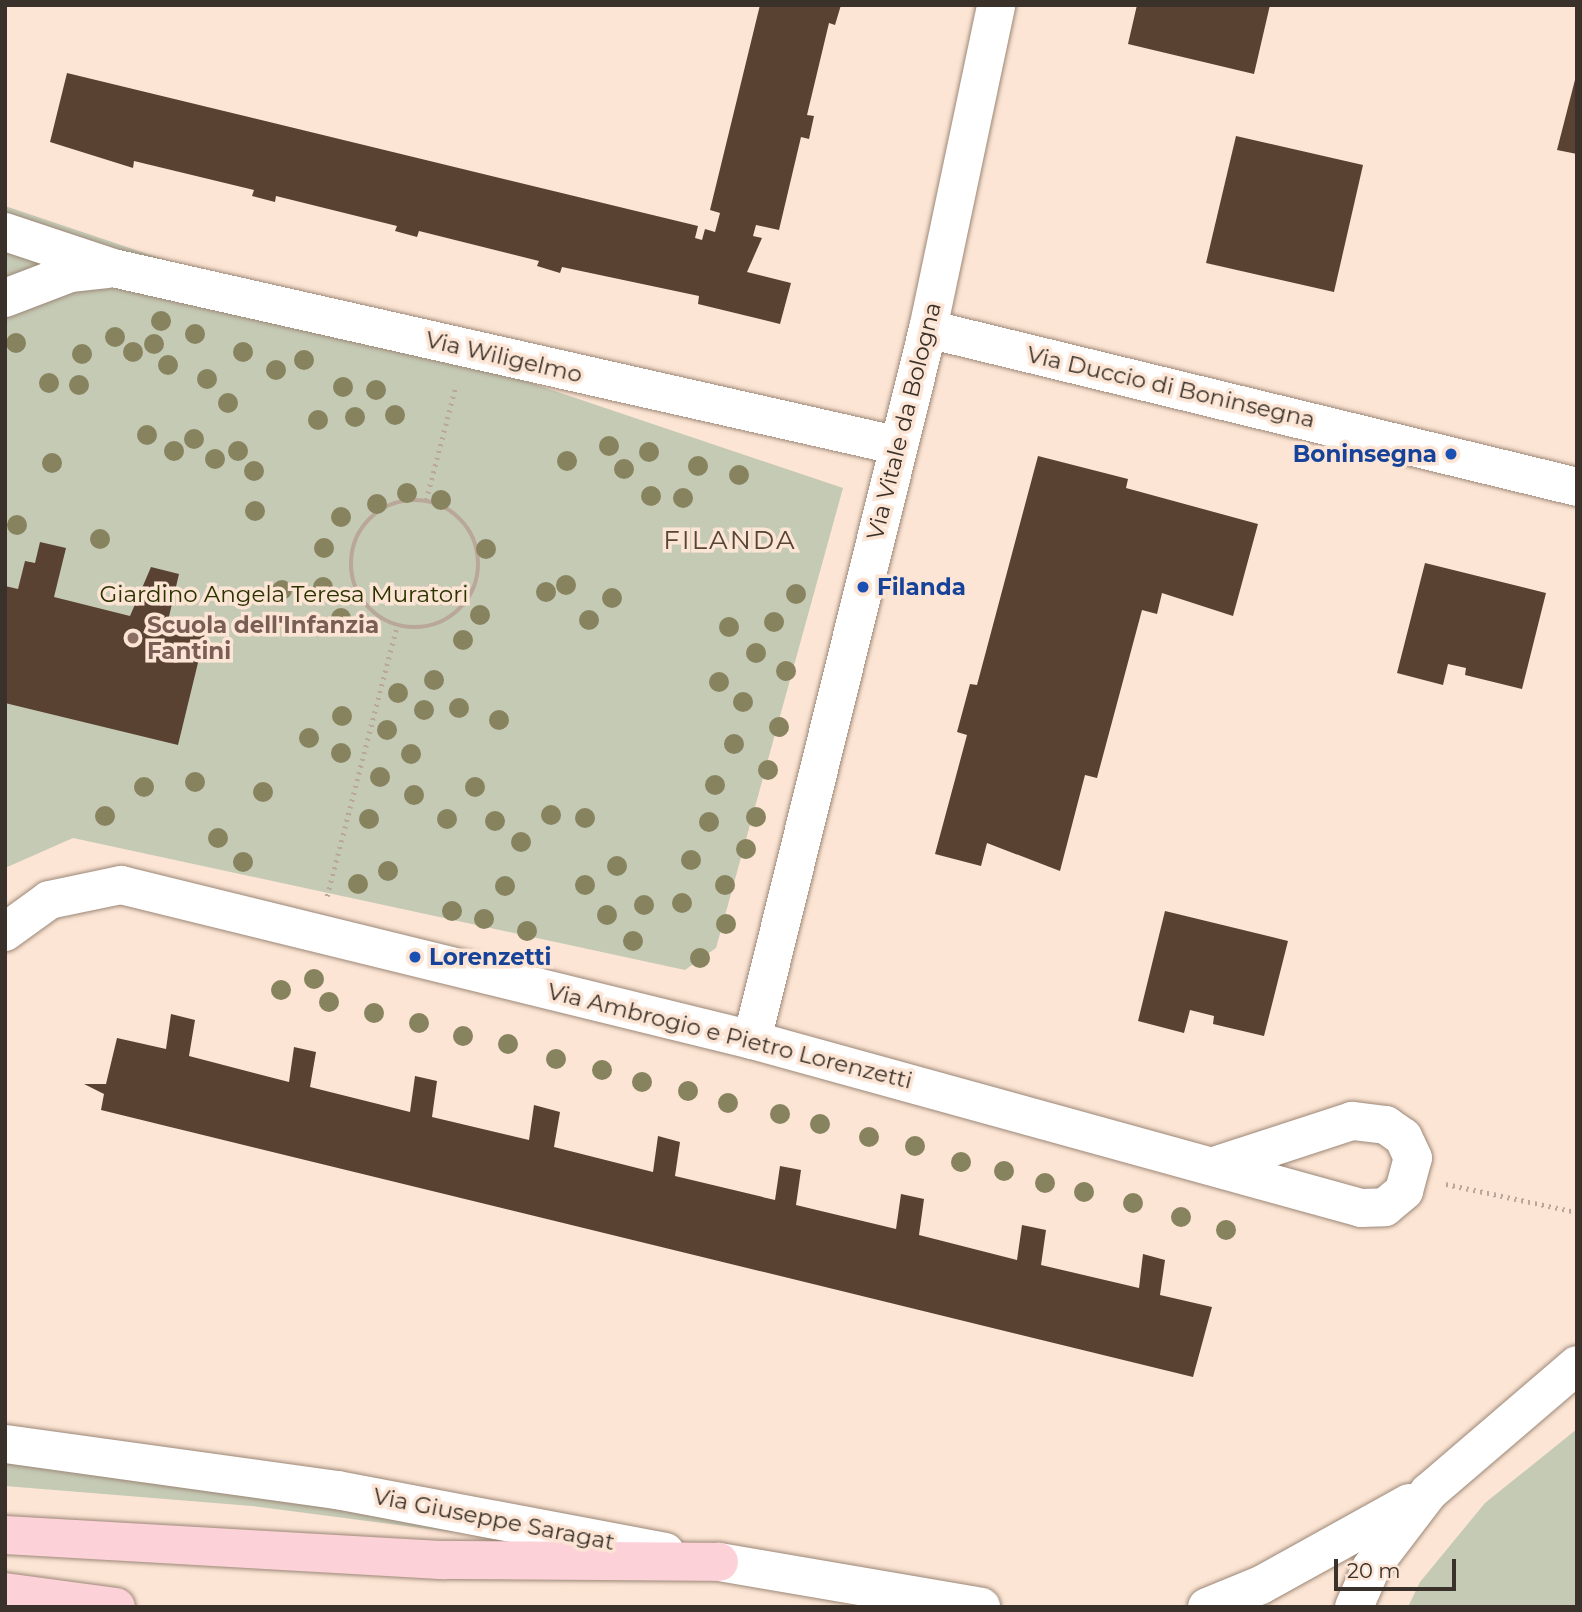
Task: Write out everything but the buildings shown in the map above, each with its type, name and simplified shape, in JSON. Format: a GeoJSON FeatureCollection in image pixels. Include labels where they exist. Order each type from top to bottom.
{"type":"FeatureCollection","features":[{"type":"Feature","properties":{"kind":"highway"},"geometry":{"type":"LineString","coordinates":[[5,1535],[444,1560],[719,1562]]}},
{"type":"Feature","properties":{"kind":"highway"},"geometry":{"type":"LineString","coordinates":[[5,1592],[116,1607]]}},
{"type":"Feature","properties":{"kind":"street","name":"Via Vitale da Bologna"},"geometry":{"type":"LineString","coordinates":[[752,1040],[895,445],[928,329],[996,5]]}},
{"type":"Feature","properties":{"kind":"street","name":"Via Wiligelmo"},"geometry":{"type":"LineString","coordinates":[[5,232],[113,268],[895,445]]}},
{"type":"Feature","properties":{"kind":"street","name":"Via Wiligelmo"},"geometry":{"type":"LineString","coordinates":[[5,298],[70,274],[113,268]]}},
{"type":"Feature","properties":{"kind":"street","name":"Via Duccio di Boninsegna"},"geometry":{"type":"LineString","coordinates":[[928,329],[1577,487]]}},
{"type":"Feature","properties":{"kind":"street","name":"Via Ambrogio e Pietro Lorenzetti"},"geometry":{"type":"LineString","coordinates":[[5,932],[49,900],[121,885],[752,1040],[1217,1165],[1361,1208],[1385,1207],[1411,1176]]}},
{"type":"Feature","properties":{"kind":"street"},"geometry":{"type":"LineString","coordinates":[[1217,1165],[1369,1120],[1403,1137],[1413,1158],[1411,1176]]}},
{"type":"Feature","properties":{"kind":"street"},"geometry":{"type":"LineString","coordinates":[[1207,1607],[1261,1585],[1429,1492],[1577,1365]]}},
{"type":"Feature","properties":{"kind":"street","name":"Via Giuseppe Saragat"},"geometry":{"type":"LineString","coordinates":[[5,1444],[337,1490],[719,1562],[981,1607]]}},
{"type":"Feature","properties":{"kind":"street"},"geometry":{"type":"LineString","coordinates":[[1354,1607],[1371,1568],[1429,1492]]}},
{"type":"Feature","properties":{"kind":"path"},"geometry":{"type":"LineString","coordinates":[[426,500],[457,380]]}},
{"type":"Feature","properties":{"kind":"path"},"geometry":{"type":"LineString","coordinates":[[426,500],[463,519],[480,557],[479,578],[457,614],[418,629],[397,626],[362,601],[352,582],[353,549],[367,521],[384,507],[426,500]]}},
{"type":"Feature","properties":{"kind":"path"},"geometry":{"type":"LineString","coordinates":[[308,930],[331,889],[397,626]]}},
{"type":"Feature","properties":{"kind":"path"},"geometry":{"type":"LineString","coordinates":[[1411,1176],[1577,1212]]}},
{"type":"Feature","properties":{"kind":"green space","name":"Giardino Angela Teresa Muratori"},"geometry":{"type":"Polygon","coordinates":[[[5,206],[843,488],[716,948],[685,970],[73,838],[5,868],[5,206]]]}},
{"type":"Feature","properties":{"kind":"green space"},"geometry":{"type":"Polygon","coordinates":[[[1577,1429],[1577,1607],[1408,1607],[1420,1582],[1485,1503],[1577,1429]]]}},
{"type":"Feature","properties":{"kind":"green space"},"geometry":{"type":"Polygon","coordinates":[[[5,1459],[477,1529],[475,1535],[252,1506],[5,1486],[5,1459]]]}},
{"type":"Feature","properties":{"kind":"place","name":"Boninsegna"},"geometry":{"type":"Point","coordinates":[1451,454]}},
{"type":"Feature","properties":{"kind":"place","name":"Filanda"},"geometry":{"type":"Point","coordinates":[863,587]}},
{"type":"Feature","properties":{"kind":"place","name":"Scuola dell'Infanzia Fantini"},"geometry":{"type":"Point","coordinates":[133,638]}},
{"type":"Feature","properties":{"kind":"place","name":"Lorenzetti"},"geometry":{"type":"Point","coordinates":[415,957]}},
{"type":"Feature","properties":{"kind":"district","name":"FILANDA"},"geometry":{"type":"Point","coordinates":[730,541]}}]}
